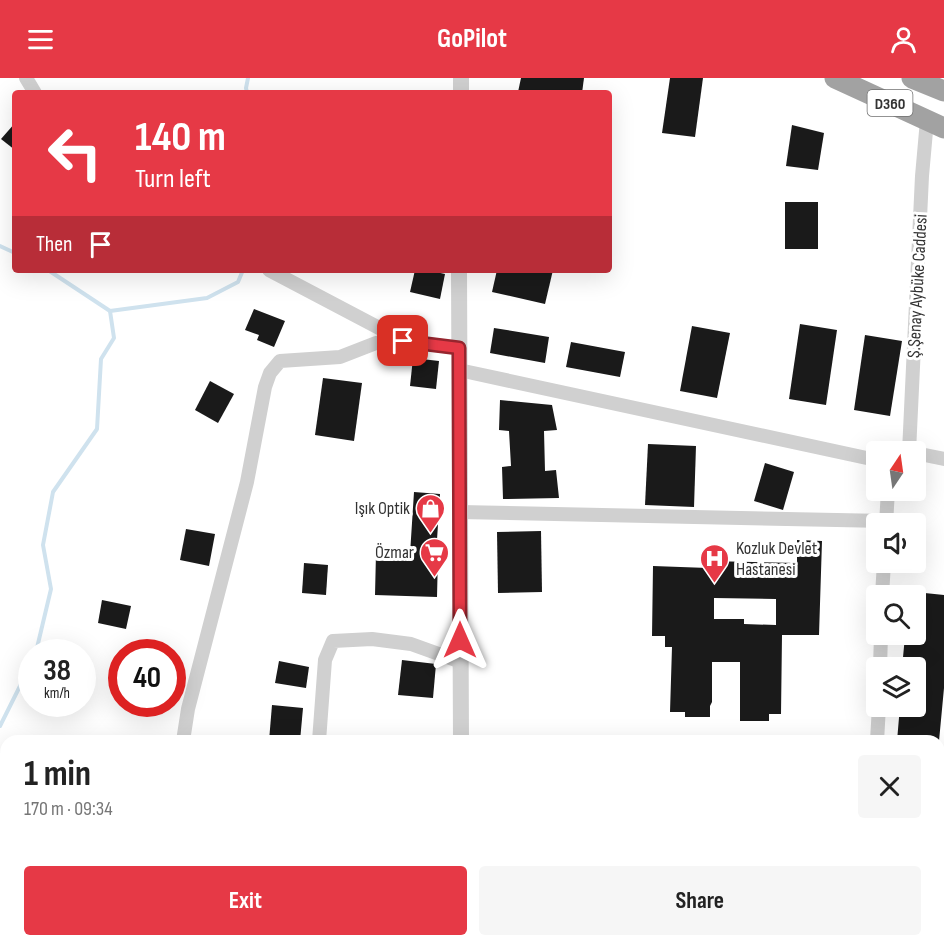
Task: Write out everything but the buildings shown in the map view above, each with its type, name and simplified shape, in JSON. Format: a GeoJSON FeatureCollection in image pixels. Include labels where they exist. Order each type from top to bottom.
{"type":"FeatureCollection","features":[{"type":"Feature","properties":{"kind":"highway","name":"D360"},"geometry":{"type":"LineString","coordinates":[[836,78],[936,124]]}},
{"type":"Feature","properties":{"kind":"highway","name":"D360"},"geometry":{"type":"LineString","coordinates":[[912,78],[944,91]]}},
{"type":"Feature","properties":{"kind":"street","name":"Ş.Şenay Aybüke Caddesi"},"geometry":{"type":"LineString","coordinates":[[910,441],[922,176],[936,124]]}},
{"type":"Feature","properties":{"kind":"street"},"geometry":{"type":"LineString","coordinates":[[275,273],[403,341]]}},
{"type":"Feature","properties":{"kind":"street"},"geometry":{"type":"LineString","coordinates":[[459,273],[461,735]]}},
{"type":"Feature","properties":{"kind":"street"},"geometry":{"type":"LineString","coordinates":[[184,735],[188,709],[247,482],[265,387],[270,373],[280,361],[340,357],[376,344],[403,341],[459,348]]}},
{"type":"Feature","properties":{"kind":"street"},"geometry":{"type":"LineString","coordinates":[[459,370],[866,458]]}},
{"type":"Feature","properties":{"kind":"street"},"geometry":{"type":"LineString","coordinates":[[926,455],[944,459]]}},
{"type":"Feature","properties":{"kind":"street"},"geometry":{"type":"LineString","coordinates":[[460,512],[866,522]]}},
{"type":"Feature","properties":{"kind":"street"},"geometry":{"type":"LineString","coordinates":[[319,735],[325,660],[333,641],[372,639],[411,644],[460,662]]}},
{"type":"Feature","properties":{"kind":"street"},"geometry":{"type":"LineString","coordinates":[[878,735],[879,717]]}},
{"type":"Feature","properties":{"kind":"waterway"},"geometry":{"type":"LineString","coordinates":[[246,90],[248,78]]}},
{"type":"Feature","properties":{"kind":"waterway"},"geometry":{"type":"LineString","coordinates":[[0,246],[12,252]]}},
{"type":"Feature","properties":{"kind":"waterway"},"geometry":{"type":"LineString","coordinates":[[53,273],[110,311],[207,298],[238,282],[242,273]]}},
{"type":"Feature","properties":{"kind":"waterway"},"geometry":{"type":"LineString","coordinates":[[39,639],[51,589],[43,545],[53,492],[97,429],[101,359],[114,338],[110,311]]}},
{"type":"Feature","properties":{"kind":"waterway"},"geometry":{"type":"LineString","coordinates":[[0,726],[18,690]]}},
{"type":"Feature","properties":{"kind":"place","name":"Işık Optik"},"geometry":{"type":"Point","coordinates":[431,534]}},
{"type":"Feature","properties":{"kind":"place","name":"Özmar"},"geometry":{"type":"Point","coordinates":[435,578]}},
{"type":"Feature","properties":{"kind":"place","name":"Kozluk Devlet Hastanesi"},"geometry":{"type":"Point","coordinates":[715,584]}},
{"type":"Feature","properties":{"kind":"route"},"geometry":{"type":"LineString","coordinates":[[403,341],[459,348],[460,640]]}}]}
